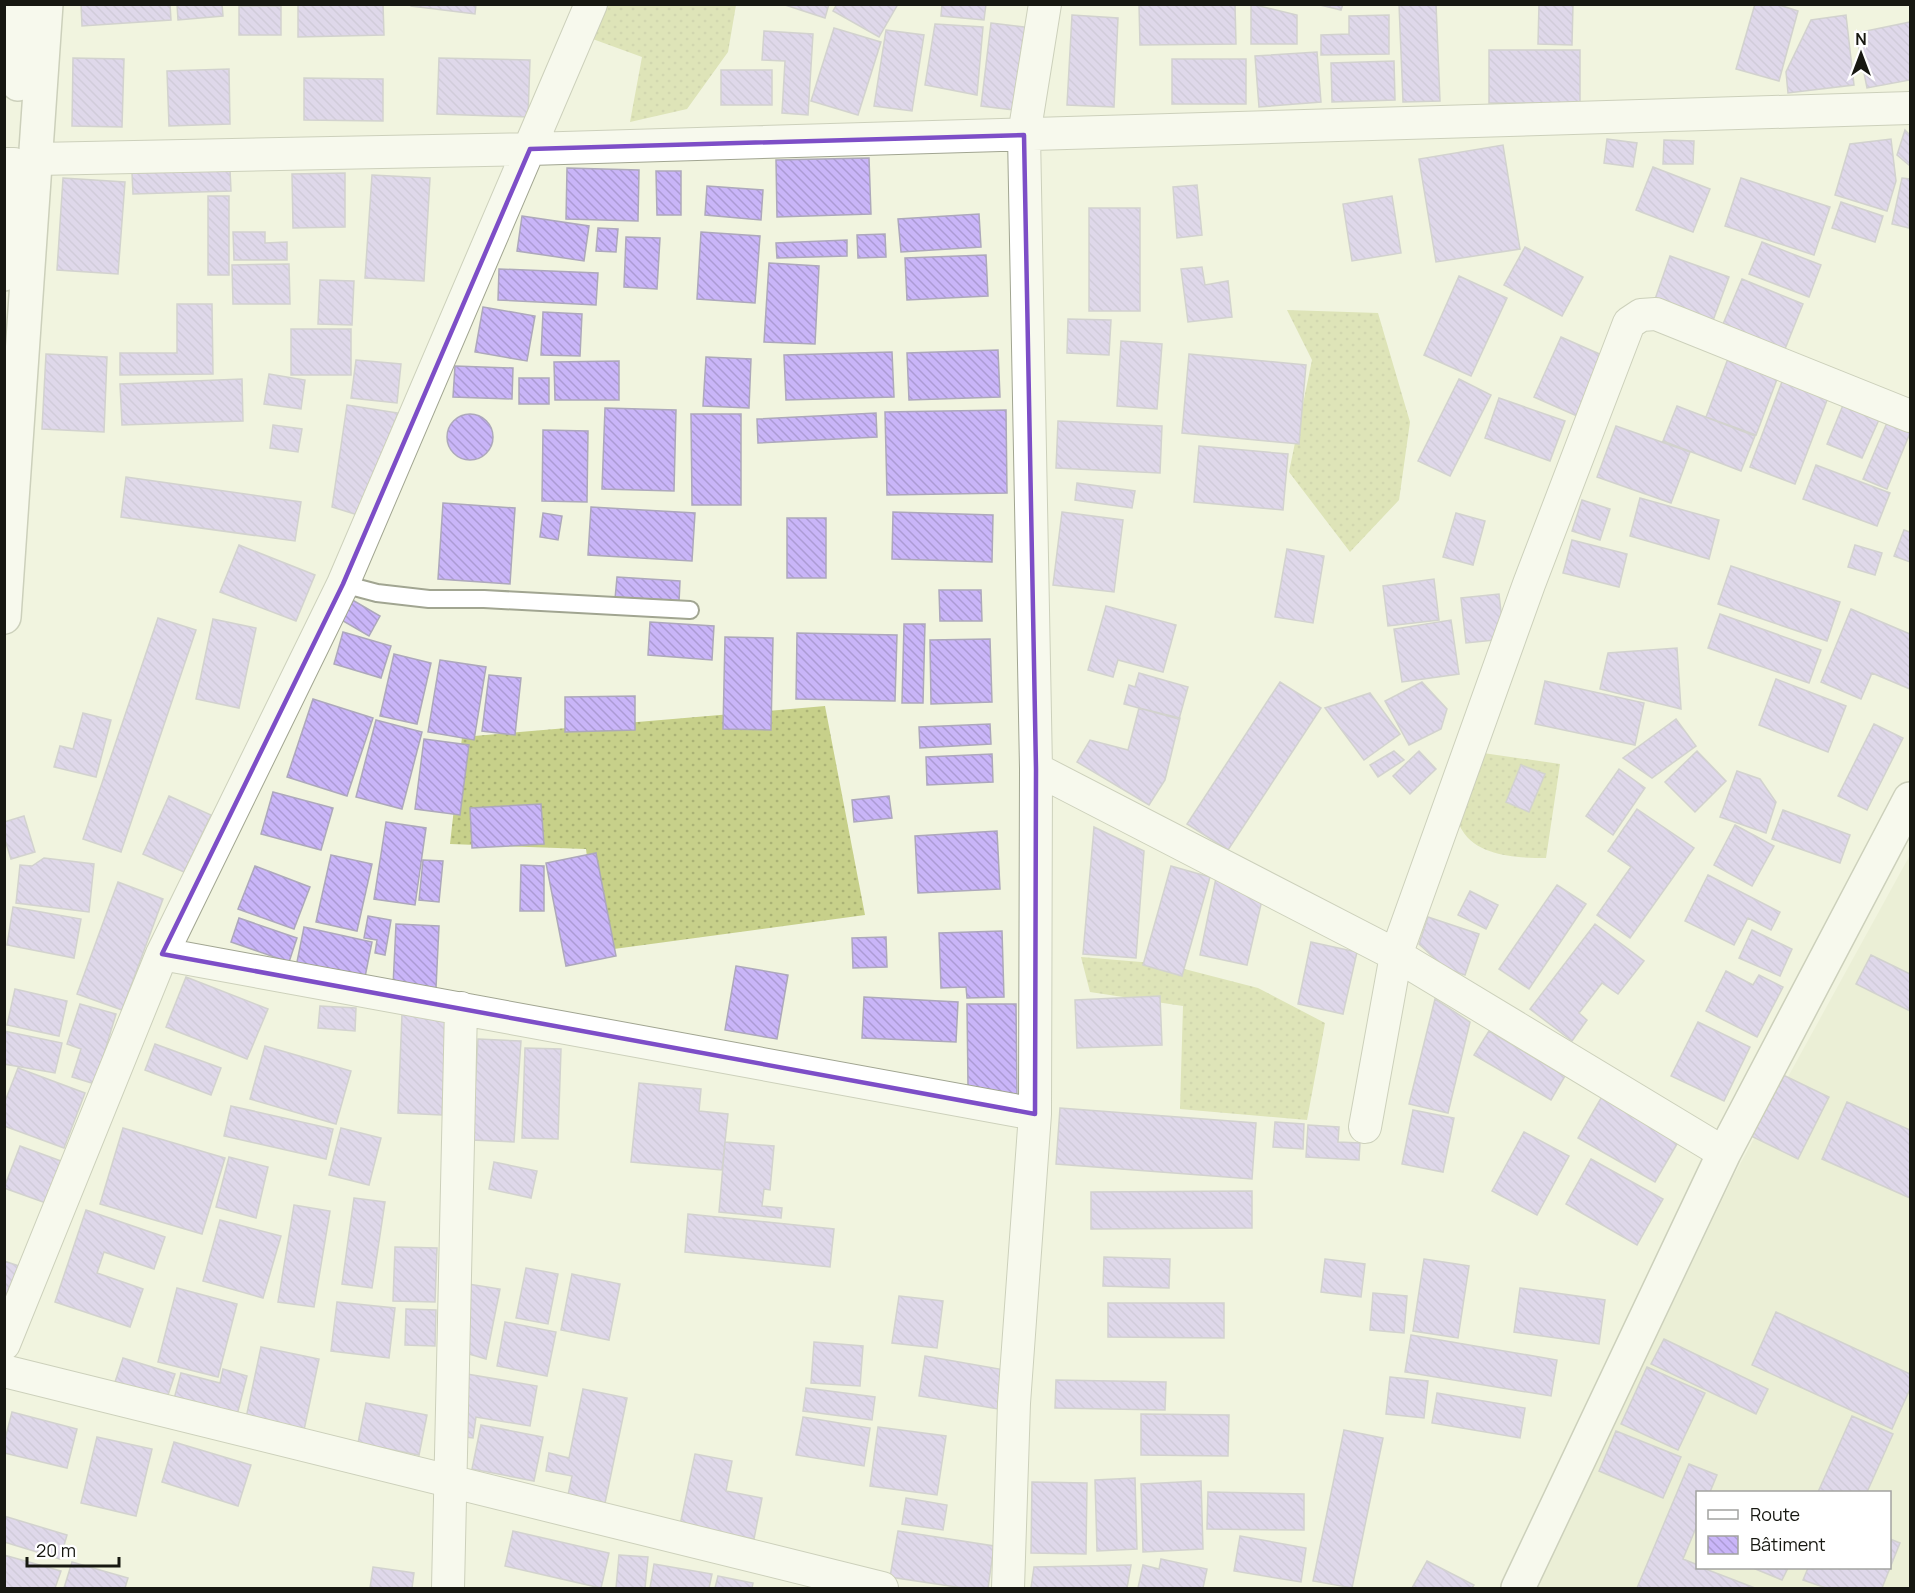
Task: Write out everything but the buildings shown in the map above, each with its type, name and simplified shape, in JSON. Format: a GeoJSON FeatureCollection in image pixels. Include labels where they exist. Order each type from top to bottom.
{"type":"FeatureCollection","features":[{"type":"Feature","properties":{"kind":"street"},"geometry":{"type":"LineString","coordinates":[[4,617],[22,4]]}},
{"type":"Feature","properties":{"kind":"street"},"geometry":{"type":"LineString","coordinates":[[4,274],[19,162],[46,4]]}},
{"type":"Feature","properties":{"kind":"street"},"geometry":{"type":"LineString","coordinates":[[4,1344],[162,954],[343,584],[591,4]]}},
{"type":"Feature","properties":{"kind":"street"},"geometry":{"type":"LineString","coordinates":[[1008,1588],[1014,1403],[1035,1114],[1036,769],[1024,135],[1045,4]]}},
{"type":"Feature","properties":{"kind":"street"},"geometry":{"type":"LineString","coordinates":[[19,162],[530,150],[1911,108]]}},
{"type":"Feature","properties":{"kind":"street"},"geometry":{"type":"LineString","coordinates":[[1365,1127],[1396,955],[1529,584],[1629,323],[1641,315],[1656,314],[1911,416]]}},
{"type":"Feature","properties":{"kind":"street"},"geometry":{"type":"LineString","coordinates":[[1036,769],[1396,955],[1724,1153]]}},
{"type":"Feature","properties":{"kind":"street"},"geometry":{"type":"LineString","coordinates":[[1518,1588],[1724,1153],[1911,799]]}},
{"type":"Feature","properties":{"kind":"street"},"geometry":{"type":"LineString","coordinates":[[162,954],[1035,1114]]}},
{"type":"Feature","properties":{"kind":"street"},"geometry":{"type":"LineString","coordinates":[[448,1588],[461,1008]]}},
{"type":"Feature","properties":{"kind":"street"},"geometry":{"type":"LineString","coordinates":[[4,1371],[882,1588]]}},
{"type":"Feature","properties":{"kind":"lane"},"geometry":{"type":"LineString","coordinates":[[343,584],[377,593],[429,599],[484,599],[690,610]]}},
{"type":"Feature","properties":{"kind":"highlighted area"},"geometry":{"type":"Polygon","coordinates":[[[1024,135],[1036,769],[1035,1114],[162,954],[343,584],[530,149],[1024,135]]]}},
{"type":"Feature","properties":{"kind":"shaded area"},"geometry":{"type":"Polygon","coordinates":[[[1910,855],[1910,1588],[1536,1588],[1734,1175],[1910,855]]]}},
{"type":"Feature","properties":{"kind":"green space"},"geometry":{"type":"Polygon","coordinates":[[[591,5],[736,5],[728,52],[687,109],[630,122],[642,57],[579,34],[591,5]]]}},
{"type":"Feature","properties":{"kind":"green space"},"geometry":{"type":"Polygon","coordinates":[[[1287,310],[1378,313],[1410,422],[1399,500],[1350,552],[1289,472],[1312,360],[1287,310]]]}},
{"type":"Feature","properties":{"kind":"green space"},"geometry":{"type":"Polygon","coordinates":[[[825,706],[865,915],[599,951],[586,849],[450,844],[462,737],[825,706]]]}},
{"type":"Feature","properties":{"kind":"green space"},"geometry":{"type":"Polygon","coordinates":[[[1483,753],[1560,764],[1546,858],[1512,856],[1488,851],[1469,839],[1461,828],[1453,808],[1483,753]]]}},
{"type":"Feature","properties":{"kind":"green space"},"geometry":{"type":"Polygon","coordinates":[[[1081,957],[1165,964],[1258,988],[1325,1023],[1307,1120],[1180,1109],[1183,1006],[1090,992],[1081,957]]]}}]}
